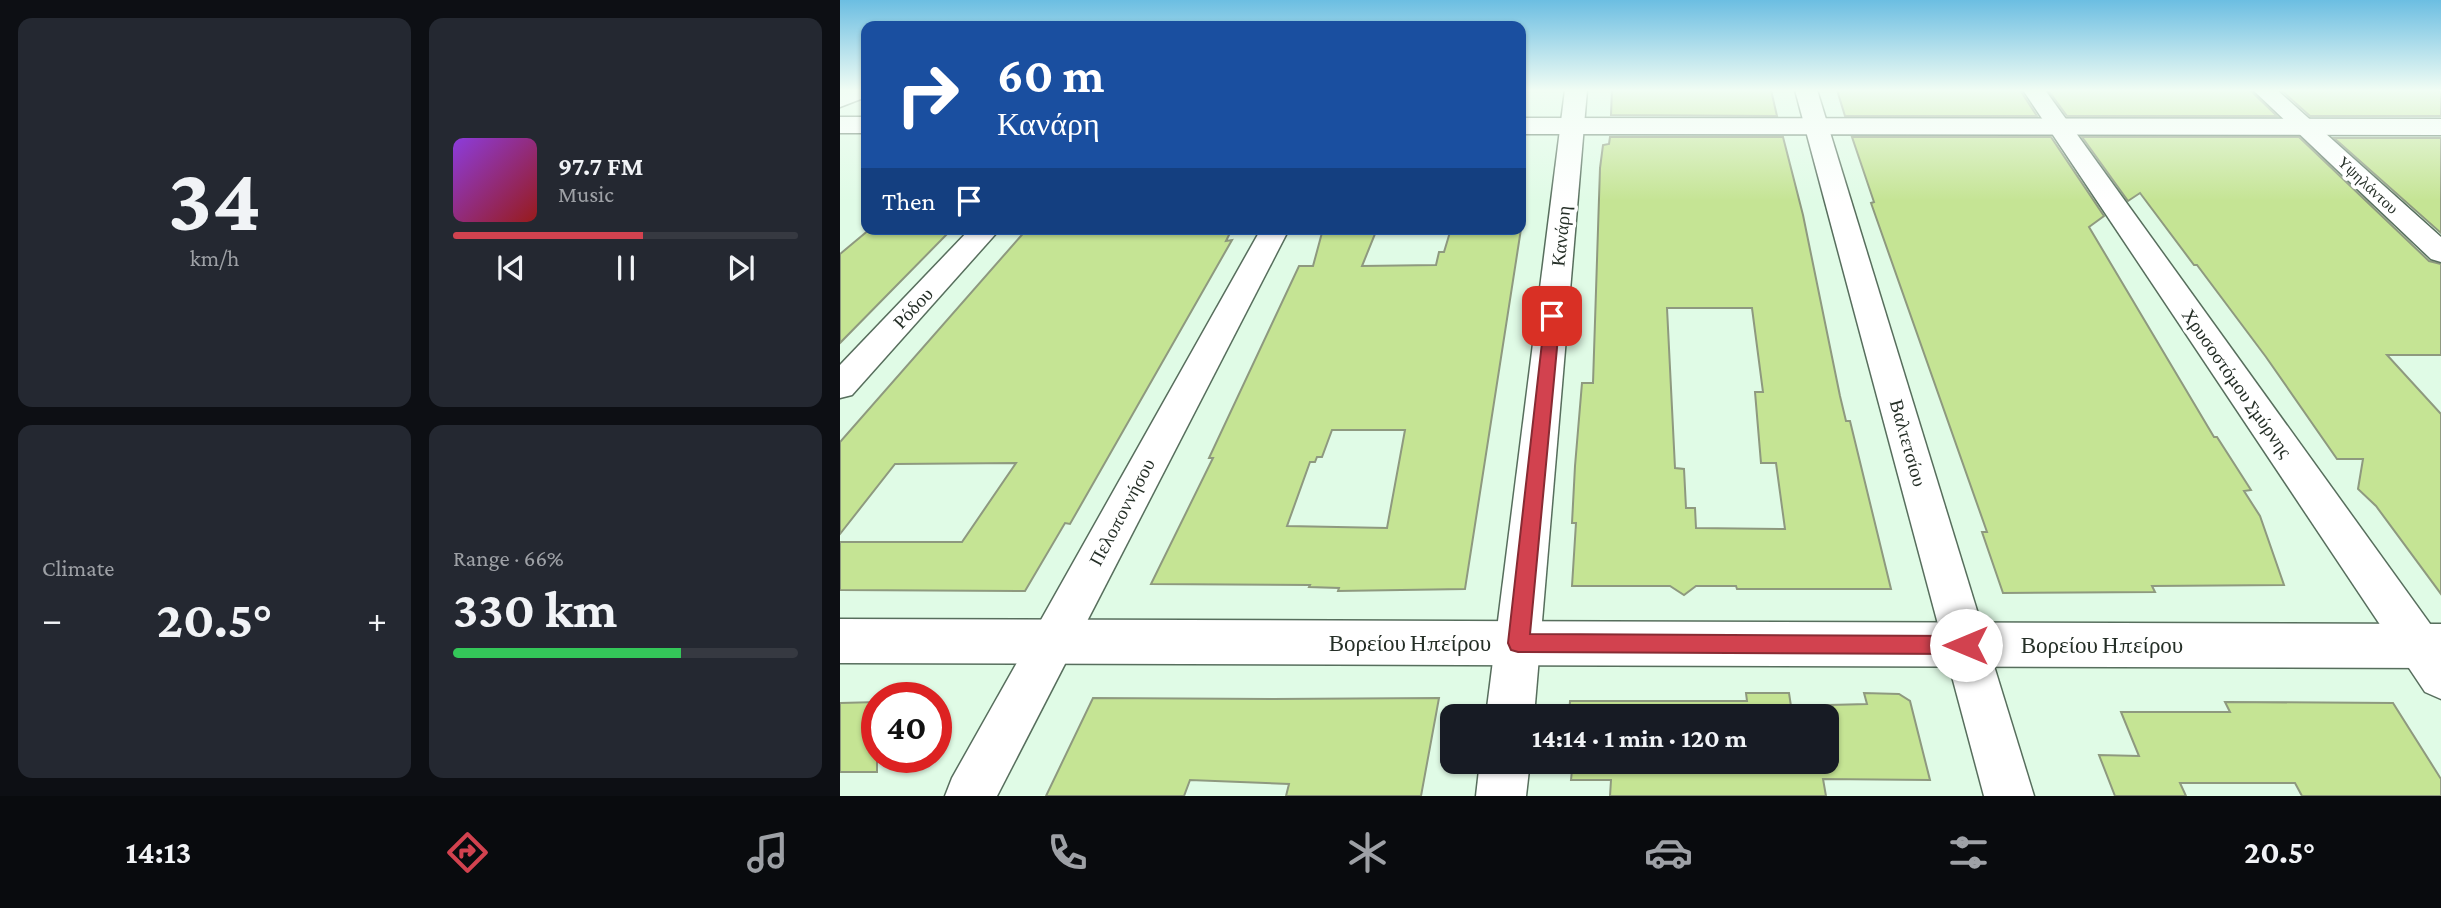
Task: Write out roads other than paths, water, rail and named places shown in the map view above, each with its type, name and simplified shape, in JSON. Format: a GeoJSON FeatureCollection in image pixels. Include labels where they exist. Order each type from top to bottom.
{"type":"FeatureCollection","features":[{"type":"Feature","properties":{"kind":"street","name":"Κανάρη"},"geometry":{"type":"LineString","coordinates":[[1511,704],[1572,127]]}},
{"type":"Feature","properties":{"kind":"street","name":"Βαλτετσίου"},"geometry":{"type":"LineString","coordinates":[[1816,127],[2009,796]]}},
{"type":"Feature","properties":{"kind":"street","name":"Χρυσοστόμου Σμύρνης"},"geometry":{"type":"LineString","coordinates":[[2059,127],[2434,657]]}},
{"type":"Feature","properties":{"kind":"street","name":"Υψηλάντου"},"geometry":{"type":"LineString","coordinates":[[2305,127],[2441,253]]}},
{"type":"Feature","properties":{"kind":"street","name":"Ρόδου"},"geometry":{"type":"LineString","coordinates":[[840,386],[980,235]]}},
{"type":"Feature","properties":{"kind":"street","name":"Πελοποννήσου"},"geometry":{"type":"LineString","coordinates":[[970,796],[1272,235]]}},
{"type":"Feature","properties":{"kind":"street","name":"Βορείου Ηπείρου"},"geometry":{"type":"LineString","coordinates":[[840,641],[1966,645],[2434,657]]}},
{"type":"Feature","properties":{"kind":"street"},"geometry":{"type":"LineString","coordinates":[[1501,796],[1504,774]]}}]}
